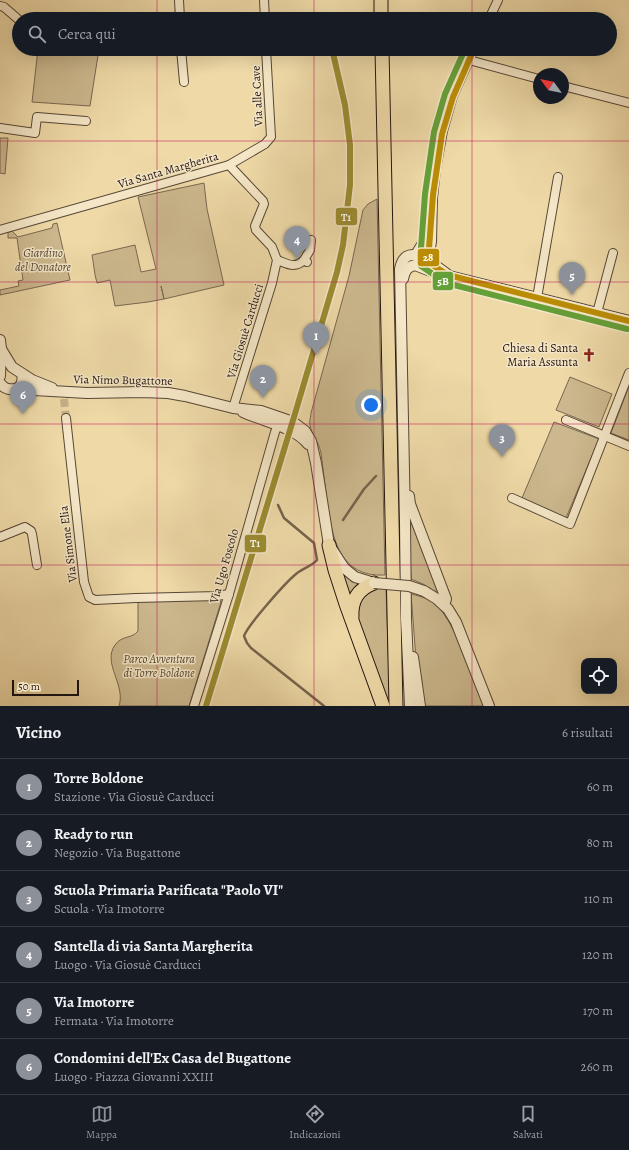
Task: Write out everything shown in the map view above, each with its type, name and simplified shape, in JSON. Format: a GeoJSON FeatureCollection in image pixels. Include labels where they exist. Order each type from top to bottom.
{"type":"FeatureCollection","features":[{"type":"Feature","properties":{"kind":"highway"},"geometry":{"type":"LineString","coordinates":[[381,0],[381,12]]}},
{"type":"Feature","properties":{"kind":"highway"},"geometry":{"type":"LineString","coordinates":[[382,56],[396,706]]}},
{"type":"Feature","properties":{"kind":"highway"},"geometry":{"type":"LineString","coordinates":[[329,545],[335,570],[352,622],[383,706]]}},
{"type":"Feature","properties":{"kind":"highway"},"geometry":{"type":"LineString","coordinates":[[352,622],[352,607],[355,598],[367,586],[374,583]]}},
{"type":"Feature","properties":{"kind":"highway"},"geometry":{"type":"LineString","coordinates":[[394,629],[400,648],[404,706]]}},
{"type":"Feature","properties":{"kind":"street"},"geometry":{"type":"LineString","coordinates":[[179,0],[180,12]]}},
{"type":"Feature","properties":{"kind":"street"},"geometry":{"type":"LineString","coordinates":[[264,0],[265,12]]}},
{"type":"Feature","properties":{"kind":"street"},"geometry":{"type":"LineString","coordinates":[[492,12],[498,0]]}},
{"type":"Feature","properties":{"kind":"street"},"geometry":{"type":"LineString","coordinates":[[0,6],[4,7],[12,14]]}},
{"type":"Feature","properties":{"kind":"street"},"geometry":{"type":"LineString","coordinates":[[182,56],[184,82]]}},
{"type":"Feature","properties":{"kind":"street","name":"Via alle Cave"},"geometry":{"type":"LineString","coordinates":[[229,165],[265,144],[272,137],[266,56]]}},
{"type":"Feature","properties":{"kind":"street"},"geometry":{"type":"LineString","coordinates":[[426,265],[432,242],[436,168],[443,131],[453,96],[471,56]]}},
{"type":"Feature","properties":{"kind":"street"},"geometry":{"type":"LineString","coordinates":[[469,60],[533,77]]}},
{"type":"Feature","properties":{"kind":"street"},"geometry":{"type":"LineString","coordinates":[[569,88],[629,103]]}},
{"type":"Feature","properties":{"kind":"street"},"geometry":{"type":"LineString","coordinates":[[0,128],[35,133],[38,117],[86,121]]}},
{"type":"Feature","properties":{"kind":"street","name":"Via Santa Margherita"},"geometry":{"type":"LineString","coordinates":[[0,230],[229,165],[263,200],[264,204],[255,226],[256,230],[272,248],[277,260]]}},
{"type":"Feature","properties":{"kind":"street"},"geometry":{"type":"LineString","coordinates":[[537,298],[558,177]]}},
{"type":"Feature","properties":{"kind":"street"},"geometry":{"type":"LineString","coordinates":[[417,256],[417,251],[425,238],[432,220]]}},
{"type":"Feature","properties":{"kind":"street"},"geometry":{"type":"LineString","coordinates":[[277,260],[294,266],[306,261],[310,250],[311,240]]}},
{"type":"Feature","properties":{"kind":"street"},"geometry":{"type":"LineString","coordinates":[[597,313],[613,253]]}},
{"type":"Feature","properties":{"kind":"street"},"geometry":{"type":"LineString","coordinates":[[410,706],[406,620],[400,269],[406,256],[412,254],[417,256],[426,265]]}},
{"type":"Feature","properties":{"kind":"street","name":"Via Giosuè Carducci"},"geometry":{"type":"LineString","coordinates":[[234,408],[272,283],[277,260]]}},
{"type":"Feature","properties":{"kind":"street"},"geometry":{"type":"LineString","coordinates":[[401,289],[404,272],[408,267],[415,264],[426,265],[448,275],[629,321]]}},
{"type":"Feature","properties":{"kind":"street"},"geometry":{"type":"LineString","coordinates":[[1,344],[12,367],[32,380],[62,394]]}},
{"type":"Feature","properties":{"kind":"street"},"geometry":{"type":"LineString","coordinates":[[0,376],[1,344]]}},
{"type":"Feature","properties":{"kind":"street"},"geometry":{"type":"LineString","coordinates":[[0,372],[12,367]]}},
{"type":"Feature","properties":{"kind":"street"},"geometry":{"type":"LineString","coordinates":[[16,389],[21,383],[22,374]]}},
{"type":"Feature","properties":{"kind":"street"},"geometry":{"type":"LineString","coordinates":[[512,498],[570,524],[629,374]]}},
{"type":"Feature","properties":{"kind":"street","name":"Via Nimo Bugattone"},"geometry":{"type":"LineString","coordinates":[[1,386],[10,390],[16,389],[62,394],[142,392],[168,393],[234,408]]}},
{"type":"Feature","properties":{"kind":"street"},"geometry":{"type":"LineString","coordinates":[[234,408],[274,427],[298,435],[312,446]]}},
{"type":"Feature","properties":{"kind":"street"},"geometry":{"type":"LineString","coordinates":[[234,408],[261,411],[291,422],[305,432],[312,446],[329,545],[344,568],[355,576],[374,583],[409,586],[424,591],[444,605],[456,622],[489,706]]}},
{"type":"Feature","properties":{"kind":"street","name":"Via Simone Elia"},"geometry":{"type":"LineString","coordinates":[[66,418],[84,582],[89,597],[95,600],[213,596],[229,594]]}},
{"type":"Feature","properties":{"kind":"street"},"geometry":{"type":"LineString","coordinates":[[566,420],[629,446]]}},
{"type":"Feature","properties":{"kind":"street","name":"Via Ugo Foscolo"},"geometry":{"type":"LineString","coordinates":[[194,706],[229,594],[274,427]]}},
{"type":"Feature","properties":{"kind":"street"},"geometry":{"type":"LineString","coordinates":[[404,471],[410,504],[446,599],[444,605]]}},
{"type":"Feature","properties":{"kind":"street"},"geometry":{"type":"LineString","coordinates":[[0,537],[25,527],[28,528],[32,534],[37,565]]}},
{"type":"Feature","properties":{"kind":"street"},"geometry":{"type":"LineString","coordinates":[[406,597],[420,706]]}},
{"type":"Feature","properties":{"kind":"green space"},"geometry":{"type":"Polygon","coordinates":[[[37,56],[98,56],[90,106],[32,102],[37,56]]]}},
{"type":"Feature","properties":{"kind":"green space"},"geometry":{"type":"Polygon","coordinates":[[[0,138],[8,138],[5,174],[0,173],[0,138]]]}},
{"type":"Feature","properties":{"kind":"green space"},"geometry":{"type":"Polygon","coordinates":[[[204,183],[207,209],[224,285],[164,299],[115,306],[110,280],[97,283],[92,255],[135,245],[141,272],[156,269],[138,197],[204,183]]]}},
{"type":"Feature","properties":{"kind":"green space"},"geometry":{"type":"Polygon","coordinates":[[[377,199],[385,575],[370,574],[357,570],[341,553],[335,541],[329,515],[321,453],[319,445],[312,432],[310,423],[311,413],[349,276],[363,210],[368,204],[377,199]]]}},
{"type":"Feature","properties":{"kind":"green space","name":"Giardino del Donatore"},"geometry":{"type":"Polygon","coordinates":[[[57,223],[70,280],[0,295],[0,290],[19,286],[18,281],[23,280],[17,238],[8,238],[8,232],[12,231],[18,237],[52,228],[53,224],[57,223]]]}},
{"type":"Feature","properties":{"kind":"green space"},"geometry":{"type":"Polygon","coordinates":[[[570,377],[612,394],[599,427],[556,410],[570,377]]]}},
{"type":"Feature","properties":{"kind":"green space"},"geometry":{"type":"Polygon","coordinates":[[[629,386],[629,440],[611,433],[629,386]]]}},
{"type":"Feature","properties":{"kind":"green space"},"geometry":{"type":"Polygon","coordinates":[[[554,422],[599,439],[566,518],[522,498],[554,422]]]}},
{"type":"Feature","properties":{"kind":"green space"},"geometry":{"type":"Polygon","coordinates":[[[409,517],[437,587],[436,592],[411,579],[409,517]]]}},
{"type":"Feature","properties":{"kind":"green space"},"geometry":{"type":"Polygon","coordinates":[[[339,570],[361,583],[355,587],[348,599],[339,570]]]}},
{"type":"Feature","properties":{"kind":"green space"},"geometry":{"type":"Polygon","coordinates":[[[369,588],[386,589],[390,706],[387,705],[354,610],[369,588]]]}},
{"type":"Feature","properties":{"kind":"green space"},"geometry":{"type":"Polygon","coordinates":[[[411,594],[426,598],[434,603],[449,622],[463,651],[484,706],[422,706],[416,659],[411,594]]]}},
{"type":"Feature","properties":{"kind":"green space","name":"Parco Avventura di Torre Boldone"},"geometry":{"type":"Polygon","coordinates":[[[218,599],[221,602],[189,706],[119,706],[120,690],[112,667],[112,652],[118,642],[138,631],[138,601],[218,599]]]}},
{"type":"Feature","properties":{"kind":"waterway"},"geometry":{"type":"LineString","coordinates":[[343,520],[364,489],[376,476]]}},
{"type":"Feature","properties":{"kind":"waterway"},"geometry":{"type":"LineString","coordinates":[[278,505],[284,518],[314,543],[317,560],[298,572],[284,586],[259,614],[244,636],[251,648],[324,706]]}},
{"type":"Feature","properties":{"kind":"tunnel"},"geometry":{"type":"LineString","coordinates":[[64,399],[66,418]]}},
{"type":"Feature","properties":{"kind":"transit line","name":"T1"},"geometry":{"type":"LineString","coordinates":[[206,706],[294,417],[337,272],[343,245],[350,185],[350,145],[345,105],[334,56]]}},
{"type":"Feature","properties":{"kind":"transit line","name":"5B"},"geometry":{"type":"LineString","coordinates":[[462,56],[445,94],[434,132],[425,194],[420,262],[421,266],[446,283],[627,329]]}},
{"type":"Feature","properties":{"kind":"transit line","name":"28"},"geometry":{"type":"LineString","coordinates":[[471,56],[453,97],[442,134],[433,195],[428,262],[448,275],[629,321]]}},
{"type":"Feature","properties":{"kind":"place","name":"Santella di via Santa Margherita"},"geometry":{"type":"Point","coordinates":[297,259]}},
{"type":"Feature","properties":{"kind":"place","name":"Via Imotorre"},"geometry":{"type":"Point","coordinates":[572,295]}},
{"type":"Feature","properties":{"kind":"place","name":"Torre Boldone"},"geometry":{"type":"Point","coordinates":[316,355]}},
{"type":"Feature","properties":{"kind":"place","name":"Chiesa di Santa Maria Assunta"},"geometry":{"type":"Point","coordinates":[589,355]}},
{"type":"Feature","properties":{"kind":"place","name":"Ready to run"},"geometry":{"type":"Point","coordinates":[263,398]}},
{"type":"Feature","properties":{"kind":"place","name":"Condomini dell'Ex Casa del Bugattone"},"geometry":{"type":"Point","coordinates":[23,414]}},
{"type":"Feature","properties":{"kind":"place","name":"Scuola Primaria Parificata \"Paolo VI\""},"geometry":{"type":"Point","coordinates":[502,457]}}]}
